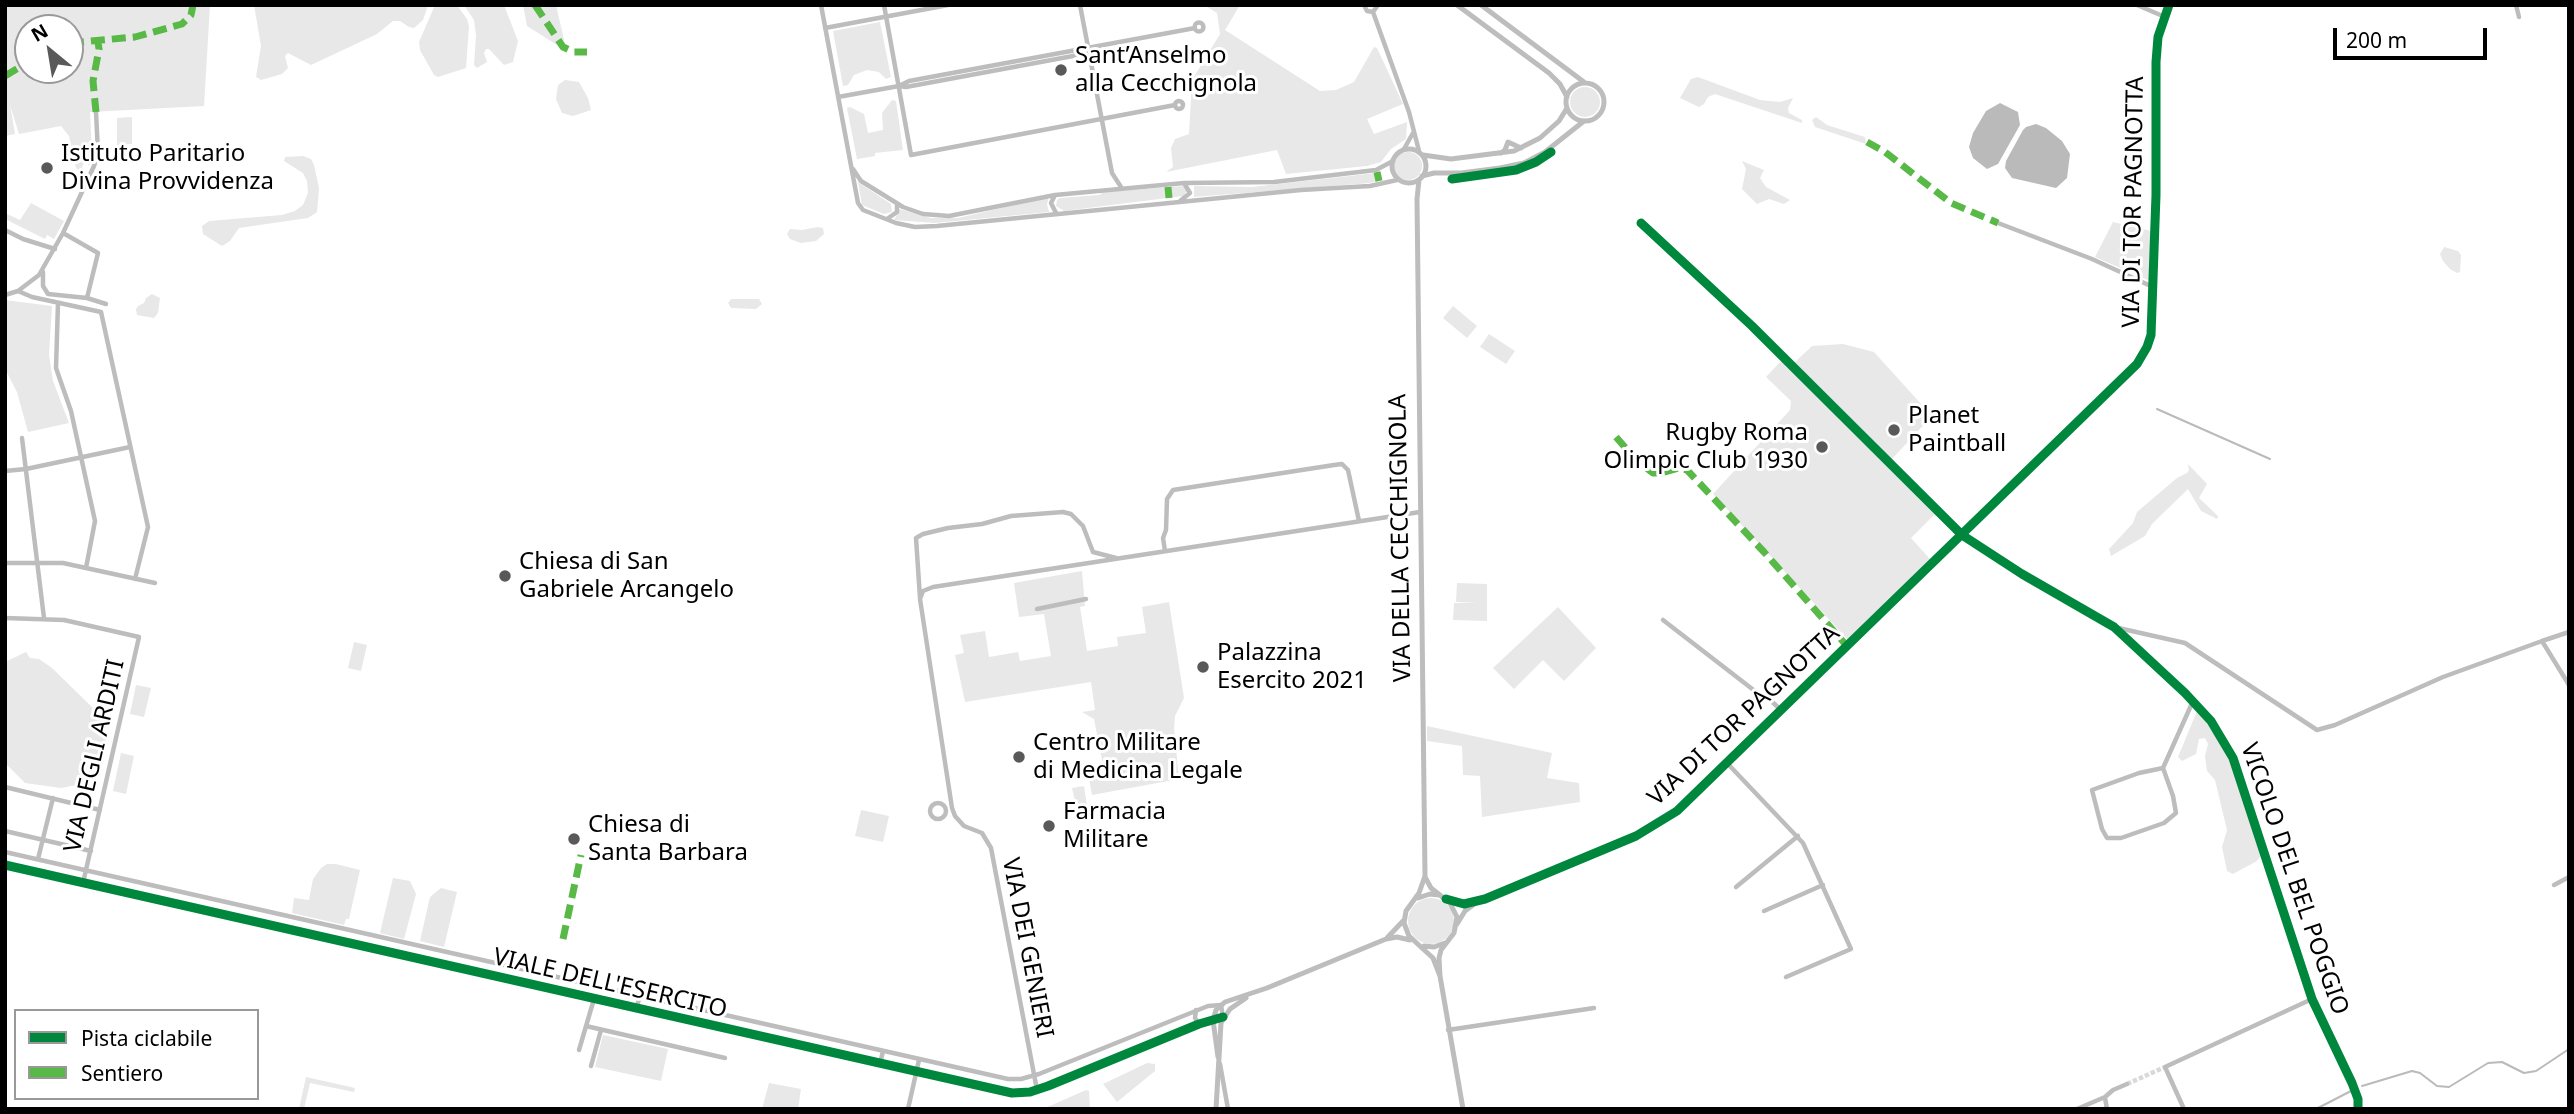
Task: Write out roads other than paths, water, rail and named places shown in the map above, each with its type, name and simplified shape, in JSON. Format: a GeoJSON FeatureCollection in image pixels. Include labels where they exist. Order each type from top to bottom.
{"type":"FeatureCollection","features":[{"type":"Feature","properties":{"kind":"street"},"geometry":{"type":"LineString","coordinates":[[821,5],[859,207],[887,220],[926,227],[1357,187],[1397,180],[1406,184],[1417,199]]}},
{"type":"Feature","properties":{"kind":"street"},"geometry":{"type":"LineString","coordinates":[[884,5],[911,155],[1175,105]]}},
{"type":"Feature","properties":{"kind":"street"},"geometry":{"type":"LineString","coordinates":[[825,28],[948,5]]}},
{"type":"Feature","properties":{"kind":"street"},"geometry":{"type":"LineString","coordinates":[[1080,5],[1112,173],[1116,184],[1121,188]]}},
{"type":"Feature","properties":{"kind":"street"},"geometry":{"type":"LineString","coordinates":[[1364,5],[1367,11],[1373,12]]}},
{"type":"Feature","properties":{"kind":"street"},"geometry":{"type":"LineString","coordinates":[[1373,12],[1378,5]]}},
{"type":"Feature","properties":{"kind":"street"},"geometry":{"type":"LineString","coordinates":[[1457,5],[1549,73],[1560,84],[1567,97]]}},
{"type":"Feature","properties":{"kind":"street"},"geometry":{"type":"LineString","coordinates":[[1406,184],[1446,173],[1512,167],[1531,160],[1584,121],[1598,116],[1604,102],[1599,89],[1584,82],[1481,5]]}},
{"type":"Feature","properties":{"kind":"street"},"geometry":{"type":"LineString","coordinates":[[2137,5],[2165,18]]}},
{"type":"Feature","properties":{"kind":"street","name":"VIA DI TOR PAGNOTTA"},"geometry":{"type":"LineString","coordinates":[[1457,924],[1466,909],[1485,899],[1648,830],[1681,808],[2137,364],[2149,342],[2157,195],[2156,62],[2158,37],[2169,5]]}},
{"type":"Feature","properties":{"kind":"street"},"geometry":{"type":"LineString","coordinates":[[2516,5],[2519,17]]}},
{"type":"Feature","properties":{"kind":"street"},"geometry":{"type":"LineString","coordinates":[[1373,12],[1426,165],[1421,178]]}},
{"type":"Feature","properties":{"kind":"street"},"geometry":{"type":"LineString","coordinates":[[838,97],[1195,28]]}},
{"type":"Feature","properties":{"kind":"street"},"geometry":{"type":"LineString","coordinates":[[1404,149],[1413,148],[1444,159],[1462,158],[1470,151],[1481,156],[1527,146],[1559,121],[1567,108],[1567,97],[1571,89],[1584,82]]}},
{"type":"Feature","properties":{"kind":"street"},"geometry":{"type":"LineString","coordinates":[[1567,108],[1576,119],[1584,121]]}},
{"type":"Feature","properties":{"kind":"street"},"geometry":{"type":"LineString","coordinates":[[5,295],[18,291],[43,271],[63,233],[98,153],[96,112]]}},
{"type":"Feature","properties":{"kind":"street"},"geometry":{"type":"LineString","coordinates":[[851,165],[859,179],[897,204],[923,214],[952,216],[1027,199],[1103,189],[1184,183],[1250,183],[1376,170],[1393,161],[1404,149],[1413,132]]}},
{"type":"Feature","properties":{"kind":"street"},"geometry":{"type":"LineString","coordinates":[[1498,154],[1505,150],[1508,142],[1519,148],[1527,146]]}},
{"type":"Feature","properties":{"kind":"street"},"geometry":{"type":"LineString","coordinates":[[1393,161],[1392,172],[1397,180]]}},
{"type":"Feature","properties":{"kind":"street"},"geometry":{"type":"LineString","coordinates":[[1103,189],[1110,181],[1112,173]]}},
{"type":"Feature","properties":{"kind":"street","name":"VIA DELLA CECCHIGNOLA"},"geometry":{"type":"LineString","coordinates":[[1404,920],[1425,876],[1417,199],[1421,178]]}},
{"type":"Feature","properties":{"kind":"street"},"geometry":{"type":"LineString","coordinates":[[1169,203],[1189,196],[1190,190],[1184,183]]}},
{"type":"Feature","properties":{"kind":"street"},"geometry":{"type":"LineString","coordinates":[[1055,195],[1051,203],[1057,214]]}},
{"type":"Feature","properties":{"kind":"street"},"geometry":{"type":"LineString","coordinates":[[887,220],[897,212],[897,204]]}},
{"type":"Feature","properties":{"kind":"street"},"geometry":{"type":"LineString","coordinates":[[1641,223],[1752,326],[1962,535]]}},
{"type":"Feature","properties":{"kind":"street","name":"VIA DI TOR PAGNOTTA"},"geometry":{"type":"LineString","coordinates":[[1998,223],[2092,259],[2153,287]]}},
{"type":"Feature","properties":{"kind":"street"},"geometry":{"type":"LineString","coordinates":[[5,230],[55,249]]}},
{"type":"Feature","properties":{"kind":"street"},"geometry":{"type":"LineString","coordinates":[[63,233],[98,253],[87,298]]}},
{"type":"Feature","properties":{"kind":"street"},"geometry":{"type":"LineString","coordinates":[[43,271],[43,286],[48,294],[106,303]]}},
{"type":"Feature","properties":{"kind":"street"},"geometry":{"type":"LineString","coordinates":[[18,291],[32,297],[101,312],[148,527],[135,579]]}},
{"type":"Feature","properties":{"kind":"street"},"geometry":{"type":"LineString","coordinates":[[58,303],[56,368],[71,411],[96,526],[86,568]]}},
{"type":"Feature","properties":{"kind":"street"},"geometry":{"type":"LineString","coordinates":[[5,618],[44,618],[22,438]]}},
{"type":"Feature","properties":{"kind":"street"},"geometry":{"type":"LineString","coordinates":[[5,471],[130,447]]}},
{"type":"Feature","properties":{"kind":"street"},"geometry":{"type":"LineString","coordinates":[[1165,551],[1163,538],[1166,530],[1167,499],[1173,490],[1342,464],[1346,466],[1359,522]]}},
{"type":"Feature","properties":{"kind":"street"},"geometry":{"type":"LineString","coordinates":[[920,599],[916,538],[948,528],[982,524],[1011,516],[1063,512],[1071,514],[1083,526],[1093,552],[1118,559]]}},
{"type":"Feature","properties":{"kind":"street"},"geometry":{"type":"LineString","coordinates":[[920,599],[923,591],[933,587],[1420,512]]}},
{"type":"Feature","properties":{"kind":"street","name":"VICOLO DEL BEL POGGIO"},"geometry":{"type":"LineString","coordinates":[[1962,535],[2113,627],[2211,721],[2231,752],[2312,999],[2352,1083],[2358,1099],[2358,1109]]}},
{"type":"Feature","properties":{"kind":"street"},"geometry":{"type":"LineString","coordinates":[[5,563],[63,563],[155,583]]}},
{"type":"Feature","properties":{"kind":"street","name":"VIA DEI GENIERI"},"geometry":{"type":"LineString","coordinates":[[920,599],[952,808],[964,826],[982,833],[994,860],[1037,1090]]}},
{"type":"Feature","properties":{"kind":"street"},"geometry":{"type":"LineString","coordinates":[[1037,609],[1086,599]]}},
{"type":"Feature","properties":{"kind":"street","name":"VIA DEGLI ARDITI"},"geometry":{"type":"LineString","coordinates":[[44,618],[139,637],[83,883]]}},
{"type":"Feature","properties":{"kind":"street","name":"VIA DI TOR PAGNOTTA"},"geometry":{"type":"LineString","coordinates":[[1663,620],[1781,710]]}},
{"type":"Feature","properties":{"kind":"street"},"geometry":{"type":"LineString","coordinates":[[2113,627],[2185,643],[2303,723],[2319,730],[2443,677],[2569,632]]}},
{"type":"Feature","properties":{"kind":"street"},"geometry":{"type":"LineString","coordinates":[[2542,641],[2569,685]]}},
{"type":"Feature","properties":{"kind":"street"},"geometry":{"type":"LineString","coordinates":[[2163,768],[2138,773],[2092,790],[2107,838],[2121,838],[2164,823],[2174,816],[2176,810],[2163,768],[2193,701]]}},
{"type":"Feature","properties":{"kind":"street","name":"VIA DI TOR PAGNOTTA"},"geometry":{"type":"LineString","coordinates":[[1727,763],[1798,836],[1851,949],[1786,977]]}},
{"type":"Feature","properties":{"kind":"street"},"geometry":{"type":"LineString","coordinates":[[5,787],[100,810]]}},
{"type":"Feature","properties":{"kind":"street"},"geometry":{"type":"LineString","coordinates":[[38,859],[53,798]]}},
{"type":"Feature","properties":{"kind":"street"},"geometry":{"type":"LineString","coordinates":[[5,831],[91,851]]}},
{"type":"Feature","properties":{"kind":"street"},"geometry":{"type":"LineString","coordinates":[[1736,887],[1798,836]]}},
{"type":"Feature","properties":{"kind":"street","name":"VIALE DELL'ESERCITO"},"geometry":{"type":"LineString","coordinates":[[5,852],[1008,1079],[1034,1076],[1196,1010],[1222,1005]]}},
{"type":"Feature","properties":{"kind":"street"},"geometry":{"type":"LineString","coordinates":[[23,869],[25,856]]}},
{"type":"Feature","properties":{"kind":"street","name":"VIALE DELL'ESERCITO"},"geometry":{"type":"LineString","coordinates":[[5,865],[1008,1093],[1037,1090],[1199,1024],[1223,1017]]}},
{"type":"Feature","properties":{"kind":"street"},"geometry":{"type":"LineString","coordinates":[[1425,876],[1429,885],[1456,912],[1457,924],[1454,933],[1440,954],[1440,976],[1463,1109]]}},
{"type":"Feature","properties":{"kind":"street"},"geometry":{"type":"LineString","coordinates":[[2554,885],[2569,877]]}},
{"type":"Feature","properties":{"kind":"street"},"geometry":{"type":"LineString","coordinates":[[1764,911],[1823,885]]}},
{"type":"Feature","properties":{"kind":"street"},"geometry":{"type":"LineString","coordinates":[[191,907],[193,895]]}},
{"type":"Feature","properties":{"kind":"street"},"geometry":{"type":"LineString","coordinates":[[1415,900],[1426,895],[1439,895]]}},
{"type":"Feature","properties":{"kind":"street","name":"VIA DI TOR PAGNOTTA"},"geometry":{"type":"LineString","coordinates":[[1446,900],[1468,904],[1485,899]]}},
{"type":"Feature","properties":{"kind":"street"},"geometry":{"type":"LineString","coordinates":[[266,925],[268,912]]}},
{"type":"Feature","properties":{"kind":"street"},"geometry":{"type":"LineString","coordinates":[[1386,939],[1404,920]]}},
{"type":"Feature","properties":{"kind":"street"},"geometry":{"type":"LineString","coordinates":[[1404,920],[1406,930],[1413,941]]}},
{"type":"Feature","properties":{"kind":"street"},"geometry":{"type":"LineString","coordinates":[[372,949],[375,936]]}},
{"type":"Feature","properties":{"kind":"street"},"geometry":{"type":"LineString","coordinates":[[1228,1109],[1213,1020],[1215,1012],[1222,1005],[1386,939],[1397,937],[1422,946],[1433,958],[1440,976]]}},
{"type":"Feature","properties":{"kind":"street"},"geometry":{"type":"LineString","coordinates":[[1422,946],[1434,947],[1447,942]]}},
{"type":"Feature","properties":{"kind":"street"},"geometry":{"type":"LineString","coordinates":[[445,965],[447,953]]}},
{"type":"Feature","properties":{"kind":"street"},"geometry":{"type":"LineString","coordinates":[[454,968],[457,955]]}},
{"type":"Feature","properties":{"kind":"street"},"geometry":{"type":"LineString","coordinates":[[481,974],[484,961]]}},
{"type":"Feature","properties":{"kind":"street"},"geometry":{"type":"LineString","coordinates":[[547,989],[550,976]]}},
{"type":"Feature","properties":{"kind":"street"},"geometry":{"type":"LineString","coordinates":[[1223,1017],[1251,994]]}},
{"type":"Feature","properties":{"kind":"street"},"geometry":{"type":"LineString","coordinates":[[636,1009],[640,996]]}},
{"type":"Feature","properties":{"kind":"street"},"geometry":{"type":"LineString","coordinates":[[579,1050],[594,999]]}},
{"type":"Feature","properties":{"kind":"street"},"geometry":{"type":"LineString","coordinates":[[2184,1109],[2165,1067],[2312,999]]}},
{"type":"Feature","properties":{"kind":"street"},"geometry":{"type":"LineString","coordinates":[[1216,1109],[1222,1005]]}},
{"type":"Feature","properties":{"kind":"street"},"geometry":{"type":"LineString","coordinates":[[1448,1030],[1594,1008]]}},
{"type":"Feature","properties":{"kind":"street"},"geometry":{"type":"LineString","coordinates":[[1196,1010],[1195,1018],[1199,1024],[1214,1029]]}},
{"type":"Feature","properties":{"kind":"street"},"geometry":{"type":"LineString","coordinates":[[730,1031],[738,1018]]}},
{"type":"Feature","properties":{"kind":"street"},"geometry":{"type":"LineString","coordinates":[[586,1026],[725,1058]]}},
{"type":"Feature","properties":{"kind":"street"},"geometry":{"type":"LineString","coordinates":[[591,1066],[601,1030]]}},
{"type":"Feature","properties":{"kind":"street"},"geometry":{"type":"LineString","coordinates":[[880,1064],[883,1051]]}},
{"type":"Feature","properties":{"kind":"street"},"geometry":{"type":"LineString","coordinates":[[908,1109],[919,1060]]}},
{"type":"Feature","properties":{"kind":"street"},"geometry":{"type":"LineString","coordinates":[[2077,1109],[2127,1084]]}},
{"type":"Feature","properties":{"kind":"street"},"geometry":{"type":"LineString","coordinates":[[2105,1097],[2107,1109]]}},
{"type":"Feature","properties":{"kind":"waterway"},"geometry":{"type":"LineString","coordinates":[[2157,409],[2270,459]]}},
{"type":"Feature","properties":{"kind":"waterway"},"geometry":{"type":"LineString","coordinates":[[2362,1086],[2412,1071],[2420,1073],[2437,1086],[2449,1087],[2488,1063],[2502,1062],[2524,1073],[2536,1071],[2569,1049]]}},
{"type":"Feature","properties":{"kind":"waterway"},"geometry":{"type":"LineString","coordinates":[[2316,1109],[2351,1091]]}},
{"type":"Feature","properties":{"kind":"tunnel"},"geometry":{"type":"LineString","coordinates":[[2127,1084],[2165,1067]]}},
{"type":"Feature","properties":{"kind":"place","name":"Sant’Anselmo alla Cecchignola"},"geometry":{"type":"Point","coordinates":[1061,70]}},
{"type":"Feature","properties":{"kind":"place","name":"Istituto Paritario Divina Provvidenza"},"geometry":{"type":"Point","coordinates":[47,168]}},
{"type":"Feature","properties":{"kind":"place","name":"Planet Paintball"},"geometry":{"type":"Point","coordinates":[1894,430]}},
{"type":"Feature","properties":{"kind":"place","name":"Rugby Roma Olimpic Club 1930"},"geometry":{"type":"Point","coordinates":[1822,447]}},
{"type":"Feature","properties":{"kind":"place","name":"Chiesa di San Gabriele Arcangelo"},"geometry":{"type":"Point","coordinates":[505,576]}},
{"type":"Feature","properties":{"kind":"place","name":"Palazzina Esercito 2021"},"geometry":{"type":"Point","coordinates":[1203,667]}},
{"type":"Feature","properties":{"kind":"place","name":"Centro Militare di Medicina Legale"},"geometry":{"type":"Point","coordinates":[1019,757]}},
{"type":"Feature","properties":{"kind":"place","name":"Farmacia Militare"},"geometry":{"type":"Point","coordinates":[1049,826]}},
{"type":"Feature","properties":{"kind":"place","name":"Chiesa di Santa Barbara"},"geometry":{"type":"Point","coordinates":[574,839]}}]}
